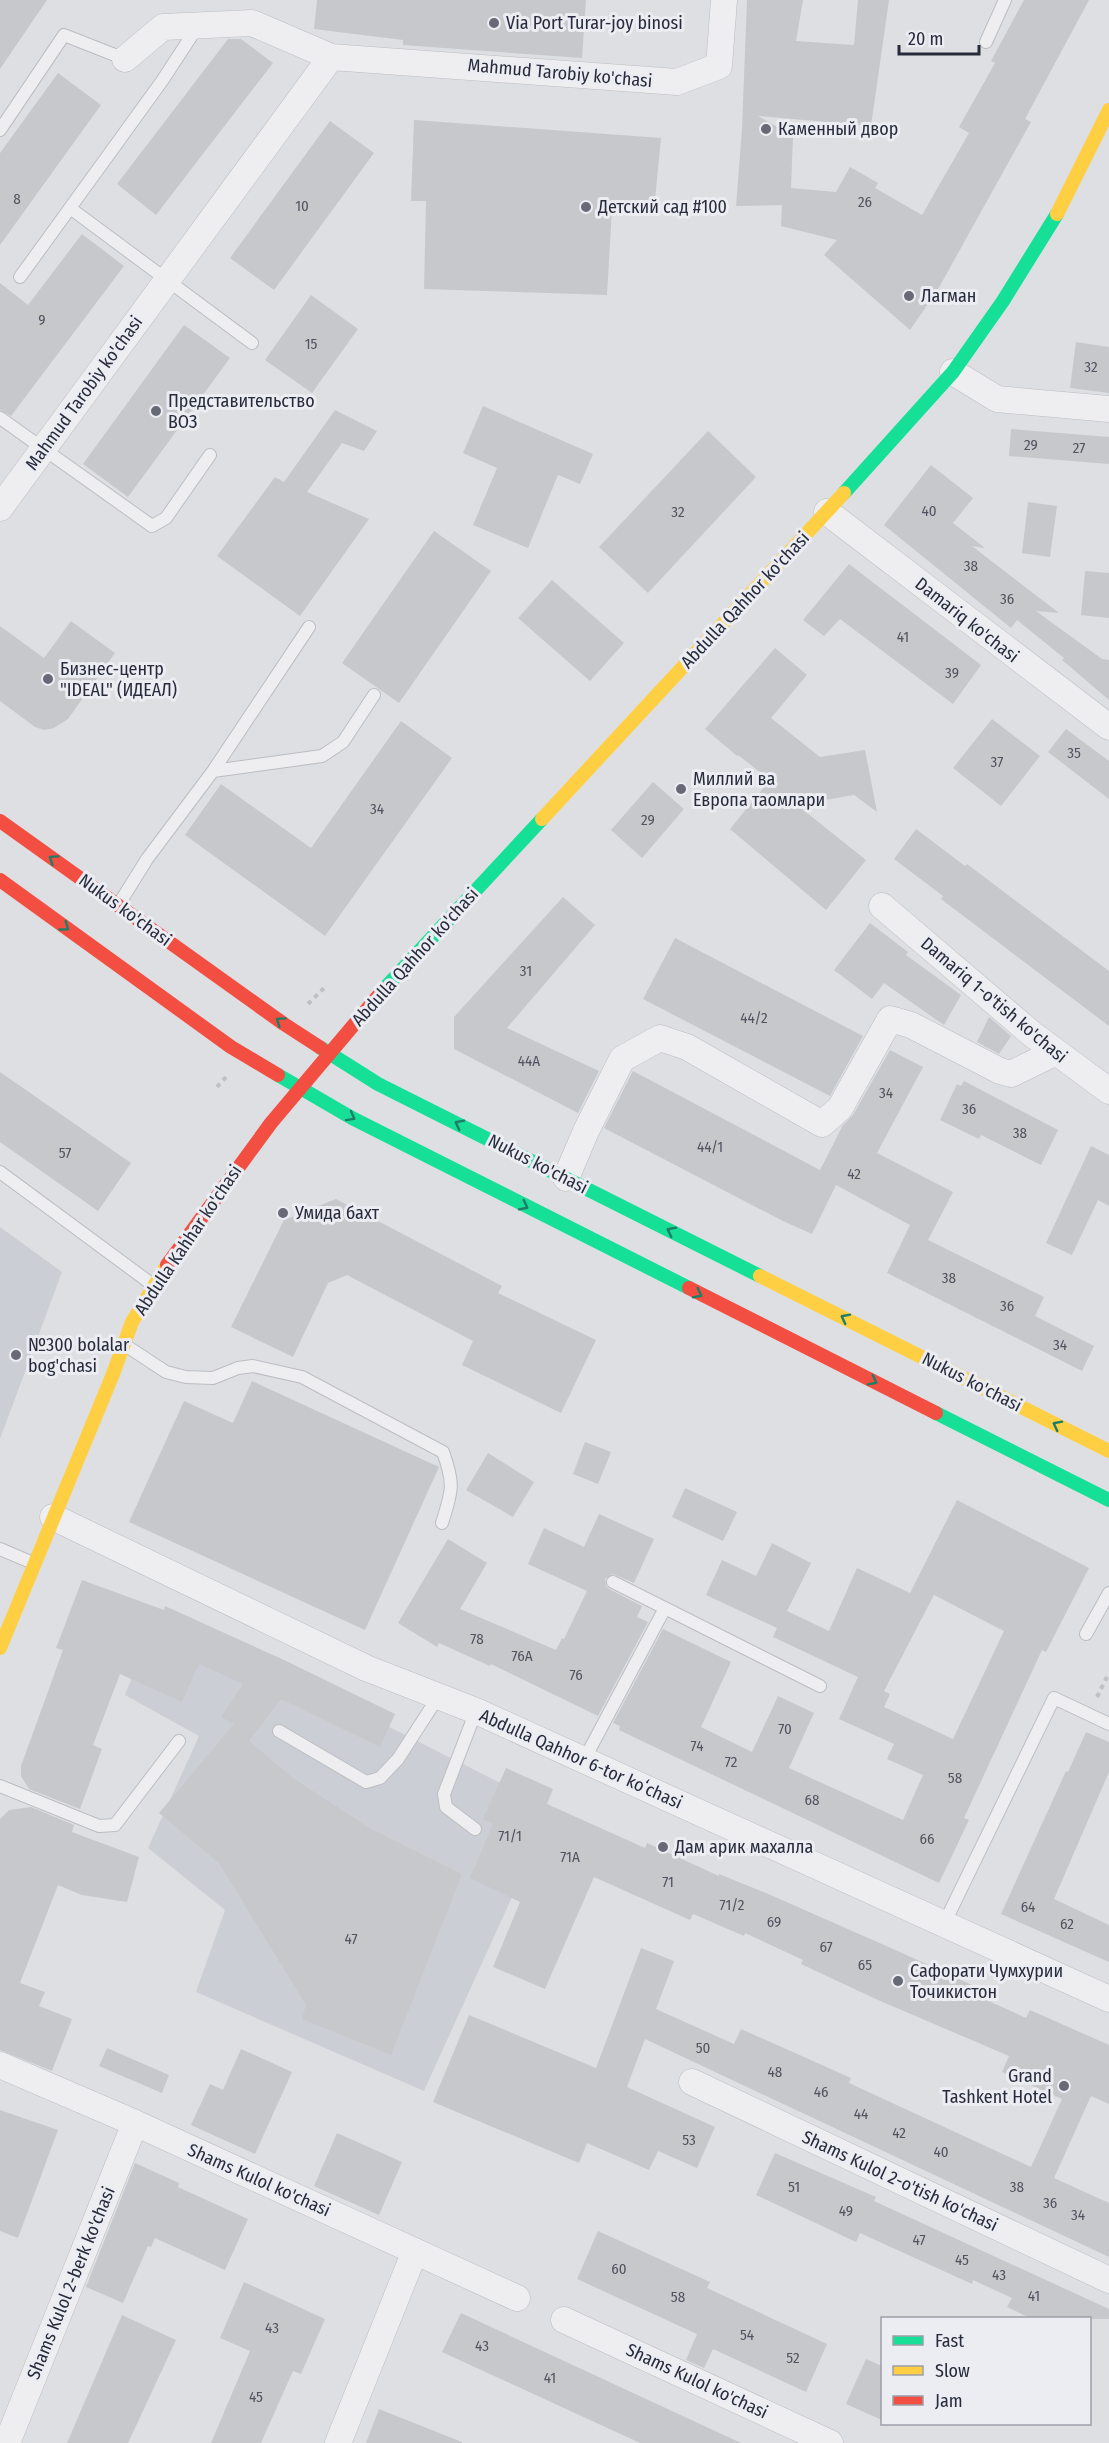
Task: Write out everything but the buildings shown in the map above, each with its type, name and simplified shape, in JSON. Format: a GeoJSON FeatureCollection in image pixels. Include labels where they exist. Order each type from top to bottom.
{"type":"FeatureCollection","features":[{"type":"Feature","properties":{"kind":"main road","name":"Abdulla Qahhor ko'chasi"},"geometry":{"type":"LineString","coordinates":[[330,1053],[381,992],[827,512],[953,372],[1003,301],[1052,223],[1107,116]]}},
{"type":"Feature","properties":{"kind":"main road","name":"Nukus ko'chasi"},"geometry":{"type":"LineString","coordinates":[[0,821],[284,1024],[378,1083],[1109,1451]]}},
{"type":"Feature","properties":{"kind":"main road"},"geometry":{"type":"LineString","coordinates":[[0,880],[231,1047],[352,1118],[1109,1500]]}},
{"type":"Feature","properties":{"kind":"main road","name":"Abdulla Kahhar ko'chasi"},"geometry":{"type":"LineString","coordinates":[[0,1648],[132,1322],[153,1285],[249,1151],[330,1053]]}},
{"type":"Feature","properties":{"kind":"street","name":"Mahmud Tarobiy ko'chasi"},"geometry":{"type":"LineString","coordinates":[[125,59],[163,27],[252,23],[331,57],[677,82],[719,66],[724,0]]}},
{"type":"Feature","properties":{"kind":"street","name":"Mahmud Tarobiy ko'chasi"},"geometry":{"type":"LineString","coordinates":[[0,508],[331,57]]}},
{"type":"Feature","properties":{"kind":"street"},"geometry":{"type":"LineString","coordinates":[[953,372],[997,399],[1109,410]]}},
{"type":"Feature","properties":{"kind":"street","name":"Damariq ko'chasi"},"geometry":{"type":"LineString","coordinates":[[827,512],[1027,666],[1103,717]]}},
{"type":"Feature","properties":{"kind":"street","name":"Damariq 1-o'tish ko'chasi"},"geometry":{"type":"LineString","coordinates":[[882,906],[1032,1034],[1109,1091]]}},
{"type":"Feature","properties":{"kind":"street"},"geometry":{"type":"LineString","coordinates":[[566,1178],[586,1131],[622,1059],[660,1038],[687,1047],[822,1124],[840,1108],[890,1019],[911,1024],[1000,1071],[1011,1074],[1056,1052]]}},
{"type":"Feature","properties":{"kind":"street","name":"Abdulla Qahhor 6-tor koʻchasi"},"geometry":{"type":"LineString","coordinates":[[53,1517],[366,1668],[476,1711],[1109,1999]]}},
{"type":"Feature","properties":{"kind":"street","name":"Shams Kulol ko'chasi"},"geometry":{"type":"LineString","coordinates":[[0,2065],[135,2123],[517,2298]]}},
{"type":"Feature","properties":{"kind":"street","name":"Shams Kulol 2-o'tish ko'chasi"},"geometry":{"type":"LineString","coordinates":[[692,2082],[1109,2280]]}},
{"type":"Feature","properties":{"kind":"street","name":"Shams Kulol 2-berk ko'chasi"},"geometry":{"type":"LineString","coordinates":[[7,2443],[135,2123]]}},
{"type":"Feature","properties":{"kind":"street"},"geometry":{"type":"LineString","coordinates":[[338,2443],[415,2251]]}},
{"type":"Feature","properties":{"kind":"street","name":"Shams Kulol ko'chasi"},"geometry":{"type":"LineString","coordinates":[[564,2320],[816,2440]]}},
{"type":"Feature","properties":{"kind":"lane"},"geometry":{"type":"LineString","coordinates":[[986,42],[1005,0]]}},
{"type":"Feature","properties":{"kind":"lane"},"geometry":{"type":"LineString","coordinates":[[20,277],[162,81],[199,26]]}},
{"type":"Feature","properties":{"kind":"lane"},"geometry":{"type":"LineString","coordinates":[[0,130],[64,35],[125,59]]}},
{"type":"Feature","properties":{"kind":"lane"},"geometry":{"type":"LineString","coordinates":[[70,208],[252,343]]}},
{"type":"Feature","properties":{"kind":"lane"},"geometry":{"type":"LineString","coordinates":[[0,418],[152,526],[166,518],[210,455]]}},
{"type":"Feature","properties":{"kind":"lane"},"geometry":{"type":"LineString","coordinates":[[118,905],[147,859],[213,771],[309,627]]}},
{"type":"Feature","properties":{"kind":"lane"},"geometry":{"type":"LineString","coordinates":[[213,771],[322,756],[343,742],[374,695]]}},
{"type":"Feature","properties":{"kind":"lane"},"geometry":{"type":"LineString","coordinates":[[0,1172],[153,1285]]}},
{"type":"Feature","properties":{"kind":"lane"},"geometry":{"type":"LineString","coordinates":[[124,1344],[166,1372],[186,1377],[213,1378],[238,1368],[253,1366],[302,1377],[443,1452],[449,1469],[452,1490],[442,1523]]}},
{"type":"Feature","properties":{"kind":"lane"},"geometry":{"type":"LineString","coordinates":[[0,1550],[34,1563]]}},
{"type":"Feature","properties":{"kind":"lane"},"geometry":{"type":"LineString","coordinates":[[613,1582],[820,1686]]}},
{"type":"Feature","properties":{"kind":"lane"},"geometry":{"type":"LineString","coordinates":[[1086,1634],[1109,1593]]}},
{"type":"Feature","properties":{"kind":"lane"},"geometry":{"type":"LineString","coordinates":[[584,1760],[664,1608]]}},
{"type":"Feature","properties":{"kind":"lane"},"geometry":{"type":"LineString","coordinates":[[279,1731],[366,1782],[380,1778],[398,1759],[438,1696]]}},
{"type":"Feature","properties":{"kind":"lane"},"geometry":{"type":"LineString","coordinates":[[944,1924],[1054,1698],[1109,1724]]}},
{"type":"Feature","properties":{"kind":"lane"},"geometry":{"type":"LineString","coordinates":[[475,1828],[446,1807],[444,1794],[476,1711]]}},
{"type":"Feature","properties":{"kind":"lane"},"geometry":{"type":"LineString","coordinates":[[0,1786],[99,1826],[115,1825],[179,1742]]}},
{"type":"Feature","properties":{"kind":"path"},"geometry":{"type":"LineString","coordinates":[[308,1004],[327,985]]}},
{"type":"Feature","properties":{"kind":"path"},"geometry":{"type":"LineString","coordinates":[[217,1087],[226,1076]]}},
{"type":"Feature","properties":{"kind":"path"},"geometry":{"type":"LineString","coordinates":[[1089,1714],[1109,1673]]}},
{"type":"Feature","properties":{"kind":"shaded area","name":"№300 bolalar bog'chasi"},"geometry":{"type":"Polygon","coordinates":[[[0,1227],[62,1272],[0,1439],[0,1227]]]}},
{"type":"Feature","properties":{"kind":"shaded area"},"geometry":{"type":"Polygon","coordinates":[[[159,1611],[552,1809],[424,2091],[196,1992],[225,1910],[148,1848],[199,1736],[125,1695],[159,1611]]]}},
{"type":"Feature","properties":{"kind":"traffic: fast"},"geometry":{"type":"LineString","coordinates":[[844,493],[953,372],[1003,301],[1057,214]]}},
{"type":"Feature","properties":{"kind":"traffic: fast"},"geometry":{"type":"LineString","coordinates":[[384,989],[542,819]]}},
{"type":"Feature","properties":{"kind":"traffic: fast"},"geometry":{"type":"LineString","coordinates":[[321,1048],[378,1084],[760,1276]]}},
{"type":"Feature","properties":{"kind":"traffic: fast"},"geometry":{"type":"LineString","coordinates":[[278,1075],[352,1118],[689,1288]]}},
{"type":"Feature","properties":{"kind":"traffic: fast"},"geometry":{"type":"LineString","coordinates":[[936,1413],[1109,1500]]}},
{"type":"Feature","properties":{"kind":"traffic: slow"},"geometry":{"type":"LineString","coordinates":[[1057,214],[1109,110]]}},
{"type":"Feature","properties":{"kind":"traffic: slow"},"geometry":{"type":"LineString","coordinates":[[542,819],[844,493]]}},
{"type":"Feature","properties":{"kind":"traffic: slow"},"geometry":{"type":"LineString","coordinates":[[0,1648],[113,1374],[132,1322],[167,1265]]}},
{"type":"Feature","properties":{"kind":"traffic: slow"},"geometry":{"type":"LineString","coordinates":[[760,1276],[1109,1451]]}},
{"type":"Feature","properties":{"kind":"traffic: jam"},"geometry":{"type":"LineString","coordinates":[[0,821],[321,1048]]}},
{"type":"Feature","properties":{"kind":"traffic: jam"},"geometry":{"type":"LineString","coordinates":[[0,880],[231,1047],[278,1075]]}},
{"type":"Feature","properties":{"kind":"traffic: jam"},"geometry":{"type":"LineString","coordinates":[[167,1265],[271,1123],[384,989]]}},
{"type":"Feature","properties":{"kind":"traffic: jam"},"geometry":{"type":"LineString","coordinates":[[689,1288],[936,1413]]}},
{"type":"Feature","properties":{"kind":"place","name":"Via Port Turar-joy binosi"},"geometry":{"type":"Point","coordinates":[494,23]}},
{"type":"Feature","properties":{"kind":"place","name":"Каменный двор"},"geometry":{"type":"Point","coordinates":[766,129]}},
{"type":"Feature","properties":{"kind":"place","name":"Детский сад #100"},"geometry":{"type":"Point","coordinates":[586,207]}},
{"type":"Feature","properties":{"kind":"place","name":"Лагман"},"geometry":{"type":"Point","coordinates":[909,296]}},
{"type":"Feature","properties":{"kind":"place","name":"Представительство ВОЗ"},"geometry":{"type":"Point","coordinates":[156,411]}},
{"type":"Feature","properties":{"kind":"place","name":"Бизнес-центр \"IDEAL\" (ИДЕАЛ)"},"geometry":{"type":"Point","coordinates":[48,679]}},
{"type":"Feature","properties":{"kind":"place","name":"Миллий ва Европа таомлари"},"geometry":{"type":"Point","coordinates":[681,789]}},
{"type":"Feature","properties":{"kind":"place","name":"Умида бахт"},"geometry":{"type":"Point","coordinates":[283,1213]}},
{"type":"Feature","properties":{"kind":"place","name":"№300 bolalar bog'chasi"},"geometry":{"type":"Point","coordinates":[16,1355]}},
{"type":"Feature","properties":{"kind":"place","name":"Дам арик махалла"},"geometry":{"type":"Point","coordinates":[663,1847]}},
{"type":"Feature","properties":{"kind":"place","name":"Сафорати Чумхурии Точикистон"},"geometry":{"type":"Point","coordinates":[898,1981]}},
{"type":"Feature","properties":{"kind":"place","name":"Grand Tashkent Hotel"},"geometry":{"type":"Point","coordinates":[1064,2086]}}]}
